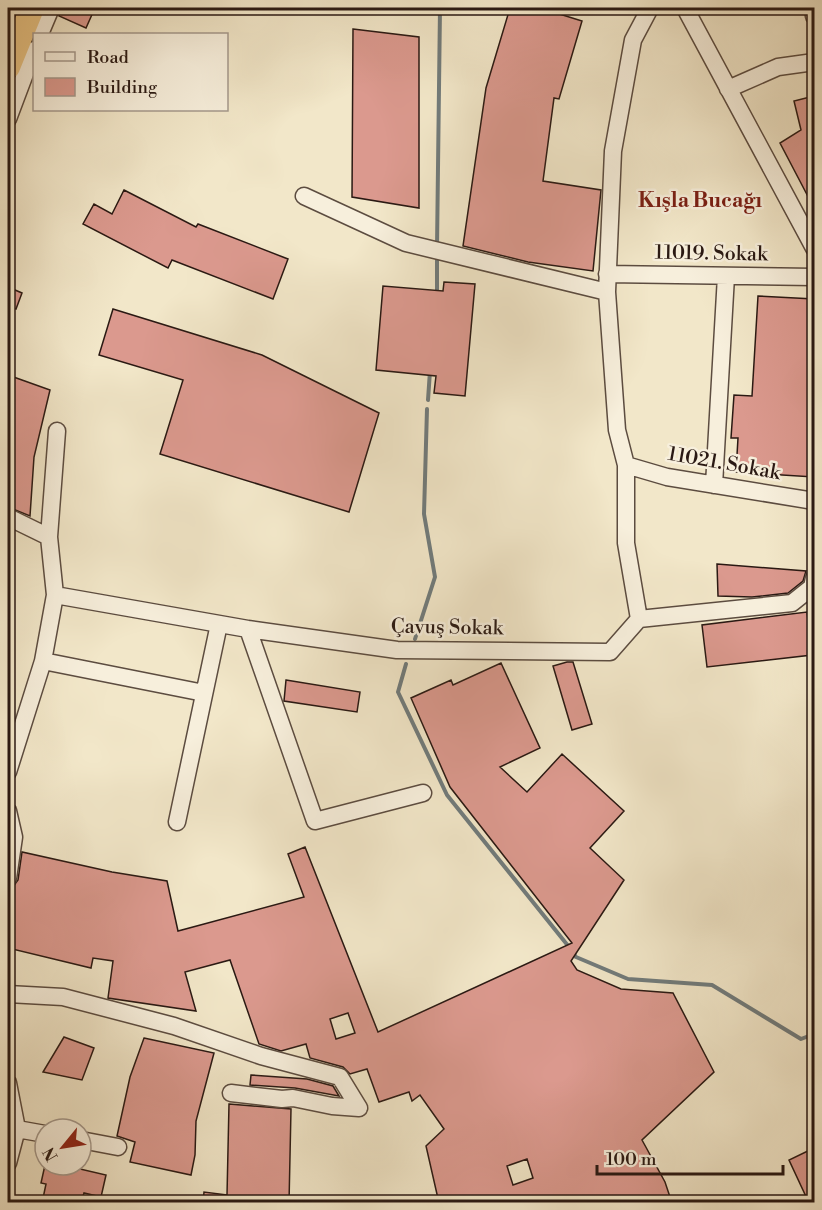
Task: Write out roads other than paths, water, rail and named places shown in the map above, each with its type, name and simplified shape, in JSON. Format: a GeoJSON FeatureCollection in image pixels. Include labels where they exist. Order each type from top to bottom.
{"type":"FeatureCollection","features":[{"type":"Feature","properties":{"kind":"highway"},"geometry":{"type":"LineString","coordinates":[[8,67],[32,8]]}},
{"type":"Feature","properties":{"kind":"street"},"geometry":{"type":"LineString","coordinates":[[40,33],[51,8]]}},
{"type":"Feature","properties":{"kind":"street"},"geometry":{"type":"LineString","coordinates":[[650,8],[633,40],[613,151],[607,274],[617,430],[626,465],[626,543],[639,619],[792,603],[812,587],[814,578]]}},
{"type":"Feature","properties":{"kind":"street"},"geometry":{"type":"LineString","coordinates":[[685,8],[814,248]]}},
{"type":"Feature","properties":{"kind":"street"},"geometry":{"type":"LineString","coordinates":[[813,8],[814,16]]}},
{"type":"Feature","properties":{"kind":"street"},"geometry":{"type":"LineString","coordinates":[[8,119],[33,53]]}},
{"type":"Feature","properties":{"kind":"street"},"geometry":{"type":"LineString","coordinates":[[728,89],[778,67],[814,62]]}},
{"type":"Feature","properties":{"kind":"street"},"geometry":{"type":"LineString","coordinates":[[304,196],[406,243],[607,292]]}},
{"type":"Feature","properties":{"kind":"street","name":"11019. Sokak"},"geometry":{"type":"LineString","coordinates":[[607,274],[814,277]]}},
{"type":"Feature","properties":{"kind":"street"},"geometry":{"type":"LineString","coordinates":[[714,485],[726,276]]}},
{"type":"Feature","properties":{"kind":"street"},"geometry":{"type":"LineString","coordinates":[[8,772],[43,661],[55,595],[50,537],[57,431]]}},
{"type":"Feature","properties":{"kind":"street","name":"11021. Sokak"},"geometry":{"type":"LineString","coordinates":[[626,465],[667,477],[814,501]]}},
{"type":"Feature","properties":{"kind":"street"},"geometry":{"type":"LineString","coordinates":[[8,517],[50,537]]}},
{"type":"Feature","properties":{"kind":"street","name":"Çavuş Sokak"},"geometry":{"type":"LineString","coordinates":[[55,595],[248,629],[397,650],[610,652],[639,619]]}},
{"type":"Feature","properties":{"kind":"street"},"geometry":{"type":"LineString","coordinates":[[177,822],[219,624]]}},
{"type":"Feature","properties":{"kind":"street"},"geometry":{"type":"LineString","coordinates":[[248,629],[315,821],[423,793]]}},
{"type":"Feature","properties":{"kind":"street"},"geometry":{"type":"LineString","coordinates":[[43,661],[204,693]]}},
{"type":"Feature","properties":{"kind":"street"},"geometry":{"type":"LineString","coordinates":[[8,811],[14,837],[8,878]]}},
{"type":"Feature","properties":{"kind":"street"},"geometry":{"type":"LineString","coordinates":[[8,994],[63,996],[174,1026],[261,1056],[340,1077],[359,1108],[332,1106],[292,1098],[282,1099],[231,1093]]}},
{"type":"Feature","properties":{"kind":"street"},"geometry":{"type":"LineString","coordinates":[[8,1083],[17,1129],[8,1163]]}},
{"type":"Feature","properties":{"kind":"street"},"geometry":{"type":"LineString","coordinates":[[17,1129],[33,1132]]}},
{"type":"Feature","properties":{"kind":"street"},"geometry":{"type":"LineString","coordinates":[[93,1142],[118,1147]]}},
{"type":"Feature","properties":{"kind":"waterway"},"geometry":{"type":"LineString","coordinates":[[437,247],[440,8]]}},
{"type":"Feature","properties":{"kind":"waterway"},"geometry":{"type":"LineString","coordinates":[[437,254],[437,295]]}},
{"type":"Feature","properties":{"kind":"waterway"},"geometry":{"type":"LineString","coordinates":[[428,400],[430,371]]}},
{"type":"Feature","properties":{"kind":"waterway"},"geometry":{"type":"LineString","coordinates":[[415,639],[435,577],[424,514],[427,409]]}},
{"type":"Feature","properties":{"kind":"waterway"},"geometry":{"type":"LineString","coordinates":[[406,664],[398,692],[447,795],[569,947]]}},
{"type":"Feature","properties":{"kind":"waterway"},"geometry":{"type":"LineString","coordinates":[[573,953],[576,957],[628,979],[712,985],[801,1039],[814,1034]]}},
{"type":"Feature","properties":{"kind":"district","name":"Kışla Bucağı"},"geometry":{"type":"Point","coordinates":[700,201]}}]}
